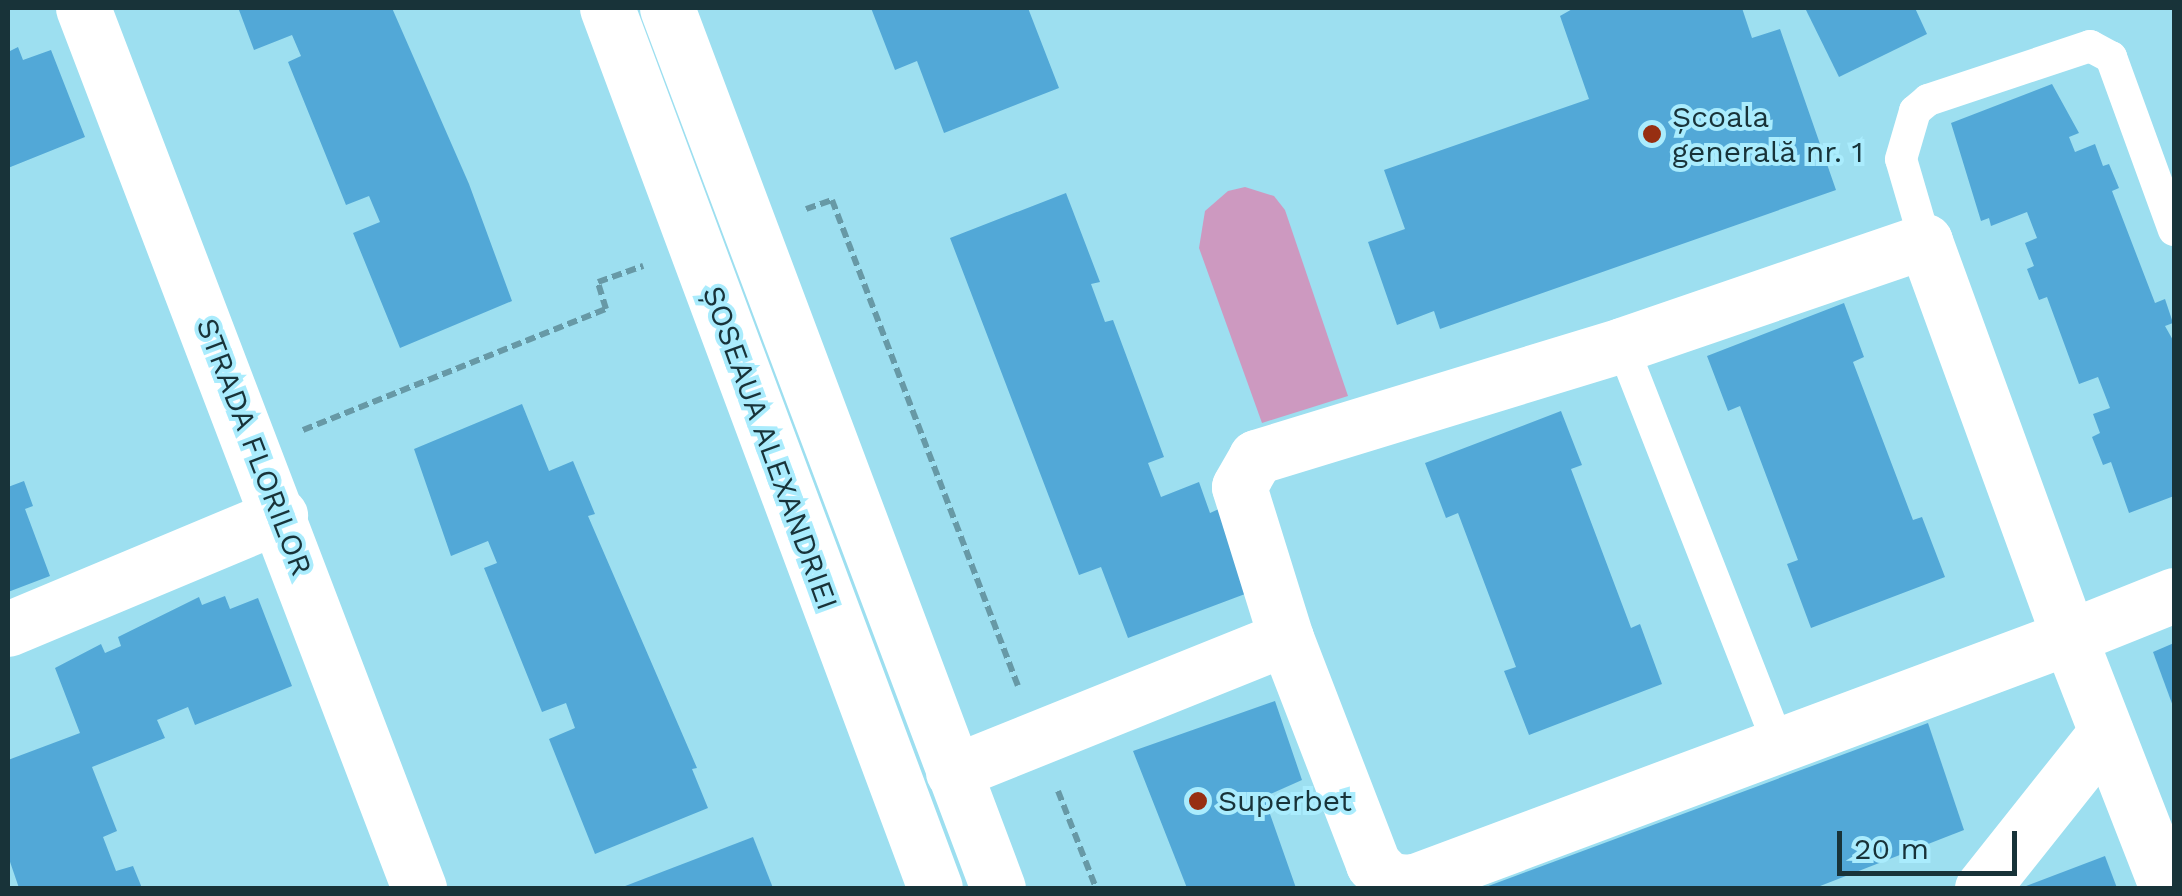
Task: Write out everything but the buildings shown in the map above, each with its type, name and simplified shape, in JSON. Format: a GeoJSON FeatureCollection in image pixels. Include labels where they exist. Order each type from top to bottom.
{"type":"FeatureCollection","features":[{"type":"Feature","properties":{"kind":"main road","name":"STRADA FLORILOR"},"geometry":{"type":"LineString","coordinates":[[83,8],[280,514],[420,888]]}},
{"type":"Feature","properties":{"kind":"main road","name":"ȘOSEAUA ALEXANDRIEI"},"geometry":{"type":"LineString","coordinates":[[606,8],[935,888]]}},
{"type":"Feature","properties":{"kind":"main road","name":"ȘOSEAUA ALEXANDRIEI"},"geometry":{"type":"LineString","coordinates":[[667,8],[998,888]]}},
{"type":"Feature","properties":{"kind":"main road"},"geometry":{"type":"LineString","coordinates":[[2167,888],[2069,637],[1925,241],[1622,345],[1246,465],[1240,500],[1286,638],[1374,864],[1388,879],[1403,882],[2069,637],[2174,595]]}},
{"type":"Feature","properties":{"kind":"main road"},"geometry":{"type":"LineString","coordinates":[[8,629],[280,514]]}},
{"type":"Feature","properties":{"kind":"main road"},"geometry":{"type":"LineString","coordinates":[[954,772],[1286,638]]}},
{"type":"Feature","properties":{"kind":"main road"},"geometry":{"type":"LineString","coordinates":[[1982,888],[2106,732]]}},
{"type":"Feature","properties":{"kind":"lane"},"geometry":{"type":"LineString","coordinates":[[1925,241],[1900,158],[1915,111],[1928,100],[2090,46],[2111,56],[2174,230]]}},
{"type":"Feature","properties":{"kind":"lane"},"geometry":{"type":"LineString","coordinates":[[1622,345],[1778,744]]}},
{"type":"Feature","properties":{"kind":"path"},"geometry":{"type":"LineString","coordinates":[[832,200],[1096,888]]}},
{"type":"Feature","properties":{"kind":"path"},"geometry":{"type":"LineString","coordinates":[[255,449],[606,309],[598,282]]}},
{"type":"Feature","properties":{"kind":"shaded area"},"geometry":{"type":"Polygon","coordinates":[[[1245,187],[1274,196],[1285,210],[1348,396],[1262,423],[1199,248],[1205,211],[1228,191],[1245,187]]]}},
{"type":"Feature","properties":{"kind":"place","name":"Școala generală nr. 1"},"geometry":{"type":"Point","coordinates":[1652,134]}},
{"type":"Feature","properties":{"kind":"place","name":"Superbet"},"geometry":{"type":"Point","coordinates":[1198,801]}}]}
